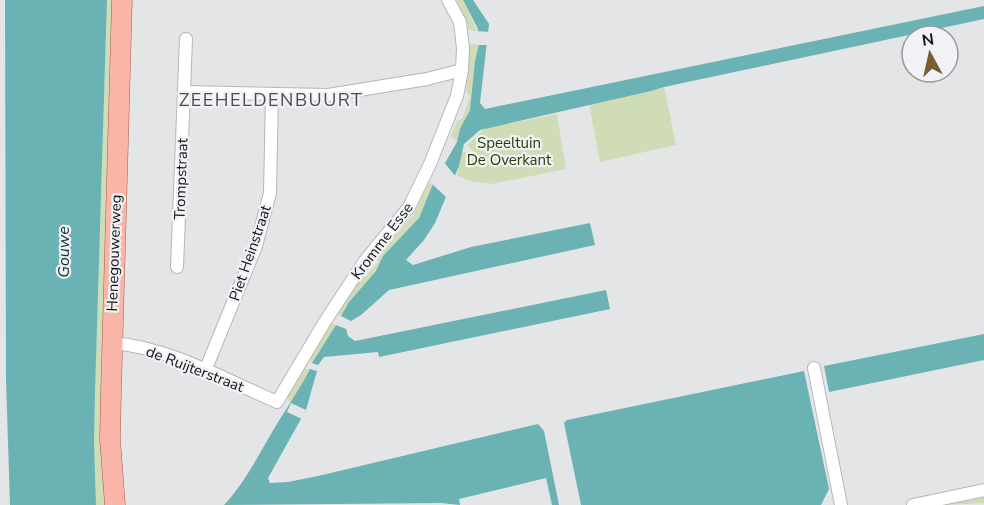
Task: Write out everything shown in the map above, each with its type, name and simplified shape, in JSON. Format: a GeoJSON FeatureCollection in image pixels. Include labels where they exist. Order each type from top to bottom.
{"type":"FeatureCollection","features":[{"type":"Feature","properties":{"kind":"main road","name":"Henegouwerweg"},"geometry":{"type":"LineString","coordinates":[[115,505],[110,439],[122,0]]}},
{"type":"Feature","properties":{"kind":"street","name":"Kromme Esse"},"geometry":{"type":"LineString","coordinates":[[277,402],[364,262],[409,207],[430,164],[457,96],[462,70],[463,48],[460,22],[448,0]]}},
{"type":"Feature","properties":{"kind":"street","name":"Trompstraat"},"geometry":{"type":"LineString","coordinates":[[177,267],[186,39]]}},
{"type":"Feature","properties":{"kind":"street"},"geometry":{"type":"LineString","coordinates":[[185,92],[328,95],[427,79],[462,70]]}},
{"type":"Feature","properties":{"kind":"street","name":"Piet Heinstraat"},"geometry":{"type":"LineString","coordinates":[[205,371],[256,246],[270,193],[272,95]]}},
{"type":"Feature","properties":{"kind":"street","name":"de Ruijterstraat"},"geometry":{"type":"LineString","coordinates":[[112,343],[159,353],[277,402]]}},
{"type":"Feature","properties":{"kind":"street"},"geometry":{"type":"LineString","coordinates":[[814,368],[841,505]]}},
{"type":"Feature","properties":{"kind":"street"},"geometry":{"type":"LineString","coordinates":[[913,505],[984,490]]}},
{"type":"Feature","properties":{"kind":"green space"},"geometry":{"type":"Polygon","coordinates":[[[107,0],[113,0],[107,505],[96,505],[95,393],[107,0]]]}},
{"type":"Feature","properties":{"kind":"green space"},"geometry":{"type":"Polygon","coordinates":[[[457,0],[463,0],[478,33],[469,29],[457,0]]]}},
{"type":"Feature","properties":{"kind":"green space"},"geometry":{"type":"Polygon","coordinates":[[[479,44],[471,106],[457,142],[451,136],[457,121],[462,119],[470,97],[466,91],[470,45],[479,44]]]}},
{"type":"Feature","properties":{"kind":"green space"},"geometry":{"type":"Polygon","coordinates":[[[664,87],[676,145],[600,162],[589,104],[664,87]]]}},
{"type":"Feature","properties":{"kind":"green space","name":"Speeltuin De Overkant"},"geometry":{"type":"Polygon","coordinates":[[[557,114],[566,169],[492,184],[470,181],[457,175],[462,152],[474,152],[467,145],[486,128],[557,114]]]}},
{"type":"Feature","properties":{"kind":"green space"},"geometry":{"type":"Polygon","coordinates":[[[429,183],[433,184],[419,218],[383,256],[376,271],[349,302],[341,316],[337,313],[361,274],[365,277],[379,261],[375,258],[413,216],[429,183]]]}},
{"type":"Feature","properties":{"kind":"green space"},"geometry":{"type":"Polygon","coordinates":[[[331,323],[336,325],[312,363],[309,357],[331,323]]]}},
{"type":"Feature","properties":{"kind":"green space"},"geometry":{"type":"Polygon","coordinates":[[[303,369],[310,369],[291,403],[287,397],[303,369]]]}},
{"type":"Feature","properties":{"kind":"green space"},"geometry":{"type":"Polygon","coordinates":[[[984,497],[984,503],[944,505],[984,497]]]}},
{"type":"Feature","properties":{"kind":"water","name":"Gouwe"},"geometry":{"type":"Polygon","coordinates":[[[5,0],[107,0],[95,393],[96,505],[10,505],[6,380],[5,0]]]}},
{"type":"Feature","properties":{"kind":"water"},"geometry":{"type":"Polygon","coordinates":[[[463,0],[473,0],[489,24],[480,103],[485,109],[984,6],[984,19],[960,24],[900,24],[900,37],[664,87],[480,130],[464,144],[459,166],[435,223],[424,240],[406,260],[413,265],[471,247],[590,223],[595,245],[389,290],[351,321],[341,316],[349,302],[376,271],[383,256],[419,218],[433,184],[457,142],[460,129],[470,110],[479,44],[478,29],[463,0]]]}},
{"type":"Feature","properties":{"kind":"water"},"geometry":{"type":"Polygon","coordinates":[[[606,290],[610,309],[379,357],[378,352],[324,357],[318,365],[312,363],[336,325],[346,329],[348,336],[355,341],[606,290]]]}},
{"type":"Feature","properties":{"kind":"water"},"geometry":{"type":"Polygon","coordinates":[[[984,334],[984,360],[829,392],[824,366],[984,334]]]}},
{"type":"Feature","properties":{"kind":"water"},"geometry":{"type":"Polygon","coordinates":[[[310,369],[317,371],[306,410],[268,478],[270,483],[318,476],[538,424],[544,431],[559,505],[552,505],[546,478],[459,499],[460,505],[441,503],[224,505],[249,471],[310,369]]]}},
{"type":"Feature","properties":{"kind":"water"},"geometry":{"type":"Polygon","coordinates":[[[804,371],[829,489],[821,505],[581,505],[564,423],[567,420],[804,371]]]}},
{"type":"Feature","properties":{"kind":"pier"},"geometry":{"type":"Polygon","coordinates":[[[475,31],[491,32],[489,45],[475,45],[475,31]]]}},
{"type":"Feature","properties":{"kind":"pier"},"geometry":{"type":"Polygon","coordinates":[[[443,161],[456,177],[447,198],[431,183],[443,161]]]}},
{"type":"Feature","properties":{"kind":"pier"},"geometry":{"type":"Polygon","coordinates":[[[291,403],[306,410],[302,419],[287,412],[291,403]]]}},
{"type":"Feature","properties":{"kind":"district","name":"ZEEHELDENBUURT"},"geometry":{"type":"Point","coordinates":[271,100]}}]}
